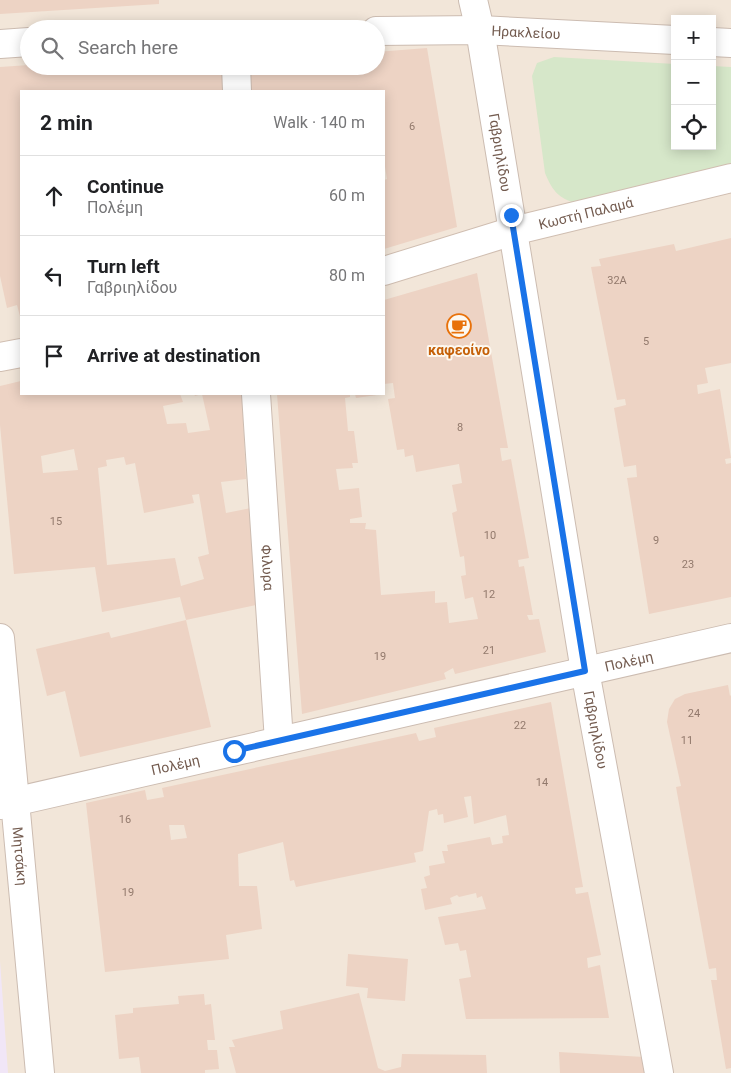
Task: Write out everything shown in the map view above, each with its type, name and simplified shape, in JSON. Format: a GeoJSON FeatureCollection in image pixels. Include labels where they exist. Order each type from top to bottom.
{"type":"FeatureCollection","features":[{"type":"Feature","properties":{"kind":"street","name":"Γαβριηλίδου"},"geometry":{"type":"LineString","coordinates":[[473,0],[480,30],[585,671],[659,1073]]}},
{"type":"Feature","properties":{"kind":"street","name":"Ηρακλείου"},"geometry":{"type":"LineString","coordinates":[[385,31],[480,30],[671,40]]}},
{"type":"Feature","properties":{"kind":"street"},"geometry":{"type":"LineString","coordinates":[[716,42],[731,43]]}},
{"type":"Feature","properties":{"kind":"street"},"geometry":{"type":"LineString","coordinates":[[0,44],[20,43]]}},
{"type":"Feature","properties":{"kind":"street"},"geometry":{"type":"LineString","coordinates":[[236,75],[237,90]]}},
{"type":"Feature","properties":{"kind":"street","name":"Κωστή Παλαμά"},"geometry":{"type":"LineString","coordinates":[[385,271],[513,231],[731,178]]}},
{"type":"Feature","properties":{"kind":"street"},"geometry":{"type":"LineString","coordinates":[[0,357],[20,353]]}},
{"type":"Feature","properties":{"kind":"street","name":"Φιλυρα"},"geometry":{"type":"LineString","coordinates":[[256,395],[279,741]]}},
{"type":"Feature","properties":{"kind":"street","name":"Μητσάκη"},"geometry":{"type":"LineString","coordinates":[[0,638],[7,803],[40,1073]]}},
{"type":"Feature","properties":{"kind":"street","name":"Πολέμη"},"geometry":{"type":"LineString","coordinates":[[7,803],[731,638]]}},
{"type":"Feature","properties":{"kind":"shaded area"},"geometry":{"type":"Polygon","coordinates":[[[0,0],[731,0],[731,1073],[0,1073],[0,0]]]}},
{"type":"Feature","properties":{"kind":"shaded area"},"geometry":{"type":"Polygon","coordinates":[[[0,961],[8,1073],[0,1073],[0,961]]]}},
{"type":"Feature","properties":{"kind":"green space"},"geometry":{"type":"Polygon","coordinates":[[[554,57],[671,64],[671,150],[716,150],[716,66],[731,67],[731,165],[581,205],[562,198],[551,186],[545,173],[532,76],[537,63],[554,57]]]}},
{"type":"Feature","properties":{"kind":"building"},"geometry":{"type":"Polygon","coordinates":[[[0,0],[159,0],[159,4],[0,14],[0,0]]]}},
{"type":"Feature","properties":{"kind":"building"},"geometry":{"type":"Polygon","coordinates":[[[427,48],[457,227],[385,249],[385,180],[387,179],[385,167],[385,90],[245,90],[244,75],[385,75],[385,51],[427,48]]]}},
{"type":"Feature","properties":{"kind":"building"},"geometry":{"type":"Polygon","coordinates":[[[20,66],[20,75],[225,75],[226,90],[20,90],[20,316],[17,305],[7,308],[0,276],[0,67],[20,66]]]}},
{"type":"Feature","properties":{"kind":"building"},"geometry":{"type":"Polygon","coordinates":[[[731,238],[731,363],[705,368],[708,383],[697,385],[698,394],[720,389],[731,458],[725,459],[726,464],[731,463],[731,597],[649,614],[627,478],[637,477],[636,465],[624,467],[614,408],[626,405],[625,399],[617,400],[591,267],[601,266],[599,259],[674,244],[676,251],[731,238]]]}},
{"type":"Feature","properties":{"kind":"building"},"geometry":{"type":"Polygon","coordinates":[[[477,273],[508,448],[500,448],[502,461],[511,459],[529,558],[518,560],[519,567],[524,566],[533,615],[527,615],[529,620],[539,619],[546,652],[455,674],[453,668],[444,673],[446,679],[302,714],[277,395],[350,395],[350,397],[345,398],[348,431],[354,431],[358,463],[352,463],[353,468],[336,469],[339,490],[359,488],[362,517],[350,519],[350,523],[366,523],[365,529],[376,530],[381,595],[435,591],[435,603],[447,602],[449,623],[478,619],[473,597],[465,599],[461,576],[466,575],[464,556],[460,557],[452,513],[457,511],[452,485],[462,483],[459,464],[416,472],[413,455],[405,457],[404,449],[397,450],[388,399],[395,398],[393,383],[385,384],[385,300],[477,273]]]}},
{"type":"Feature","properties":{"kind":"building"},"geometry":{"type":"Polygon","coordinates":[[[20,381],[20,395],[180,395],[183,402],[163,406],[167,424],[186,423],[188,433],[210,430],[202,395],[242,395],[246,479],[221,482],[226,513],[251,508],[256,605],[186,620],[180,597],[102,612],[95,567],[14,574],[0,425],[0,386],[20,381]],[[74,449],[41,456],[43,473],[78,470],[74,449]],[[124,457],[106,460],[107,466],[98,468],[107,565],[175,558],[181,586],[204,579],[198,557],[209,554],[199,494],[192,495],[194,503],[144,513],[135,463],[126,465],[124,457]]]}},
{"type":"Feature","properties":{"kind":"building"},"geometry":{"type":"Polygon","coordinates":[[[355,395],[377,395],[356,398],[355,395]]]}},
{"type":"Feature","properties":{"kind":"building"},"geometry":{"type":"Polygon","coordinates":[[[186,620],[211,727],[80,757],[65,691],[47,696],[36,649],[109,632],[111,638],[186,620]]]}},
{"type":"Feature","properties":{"kind":"building"},"geometry":{"type":"Polygon","coordinates":[[[728,685],[731,695],[731,1068],[726,1069],[711,980],[717,980],[716,968],[709,969],[676,787],[681,786],[667,722],[669,709],[675,699],[685,694],[728,685]]]}},
{"type":"Feature","properties":{"kind":"building"},"geometry":{"type":"Polygon","coordinates":[[[551,702],[583,887],[575,888],[576,894],[588,892],[601,955],[587,958],[588,968],[600,965],[609,1018],[466,1019],[459,979],[471,977],[466,950],[460,951],[458,943],[445,945],[438,917],[486,909],[482,896],[477,898],[476,893],[459,897],[457,895],[450,898],[452,904],[425,910],[421,889],[427,888],[424,877],[430,875],[429,866],[445,863],[442,851],[448,851],[447,845],[490,837],[492,845],[503,843],[502,836],[509,835],[506,815],[474,824],[471,796],[464,797],[468,817],[444,823],[443,814],[438,815],[437,809],[429,811],[423,851],[414,853],[416,862],[296,887],[294,880],[290,881],[283,842],[238,854],[239,886],[257,886],[262,929],[226,935],[229,959],[105,972],[86,803],[145,790],[147,800],[164,797],[162,788],[416,733],[419,741],[436,737],[434,728],[551,702]],[[169,825],[171,840],[187,838],[184,825],[169,825]]]}},
{"type":"Feature","properties":{"kind":"building"},"geometry":{"type":"Polygon","coordinates":[[[348,954],[408,959],[405,1001],[367,998],[368,988],[346,986],[348,954]]]}},
{"type":"Feature","properties":{"kind":"building"},"geometry":{"type":"Polygon","coordinates":[[[359,993],[378,1068],[385,1071],[401,1067],[402,1054],[486,1055],[487,1073],[236,1073],[229,1047],[235,1047],[232,1040],[283,1029],[280,1011],[359,993]]]}},
{"type":"Feature","properties":{"kind":"building"},"geometry":{"type":"Polygon","coordinates":[[[204,994],[205,1005],[211,1004],[215,1040],[207,1040],[208,1050],[217,1050],[219,1069],[205,1070],[205,1073],[141,1073],[139,1057],[119,1059],[115,1015],[133,1013],[133,1008],[179,1004],[178,996],[204,994]]]}},
{"type":"Feature","properties":{"kind":"building"},"geometry":{"type":"Polygon","coordinates":[[[559,1052],[644,1057],[645,1073],[560,1073],[559,1052]]]}},
{"type":"Feature","properties":{"kind":"place","name":"καφεοίνο"},"geometry":{"type":"Point","coordinates":[459,326]}},
{"type":"Feature","properties":{"kind":"route"},"geometry":{"type":"LineString","coordinates":[[234,751],[585,671],[511,215]]}}]}
